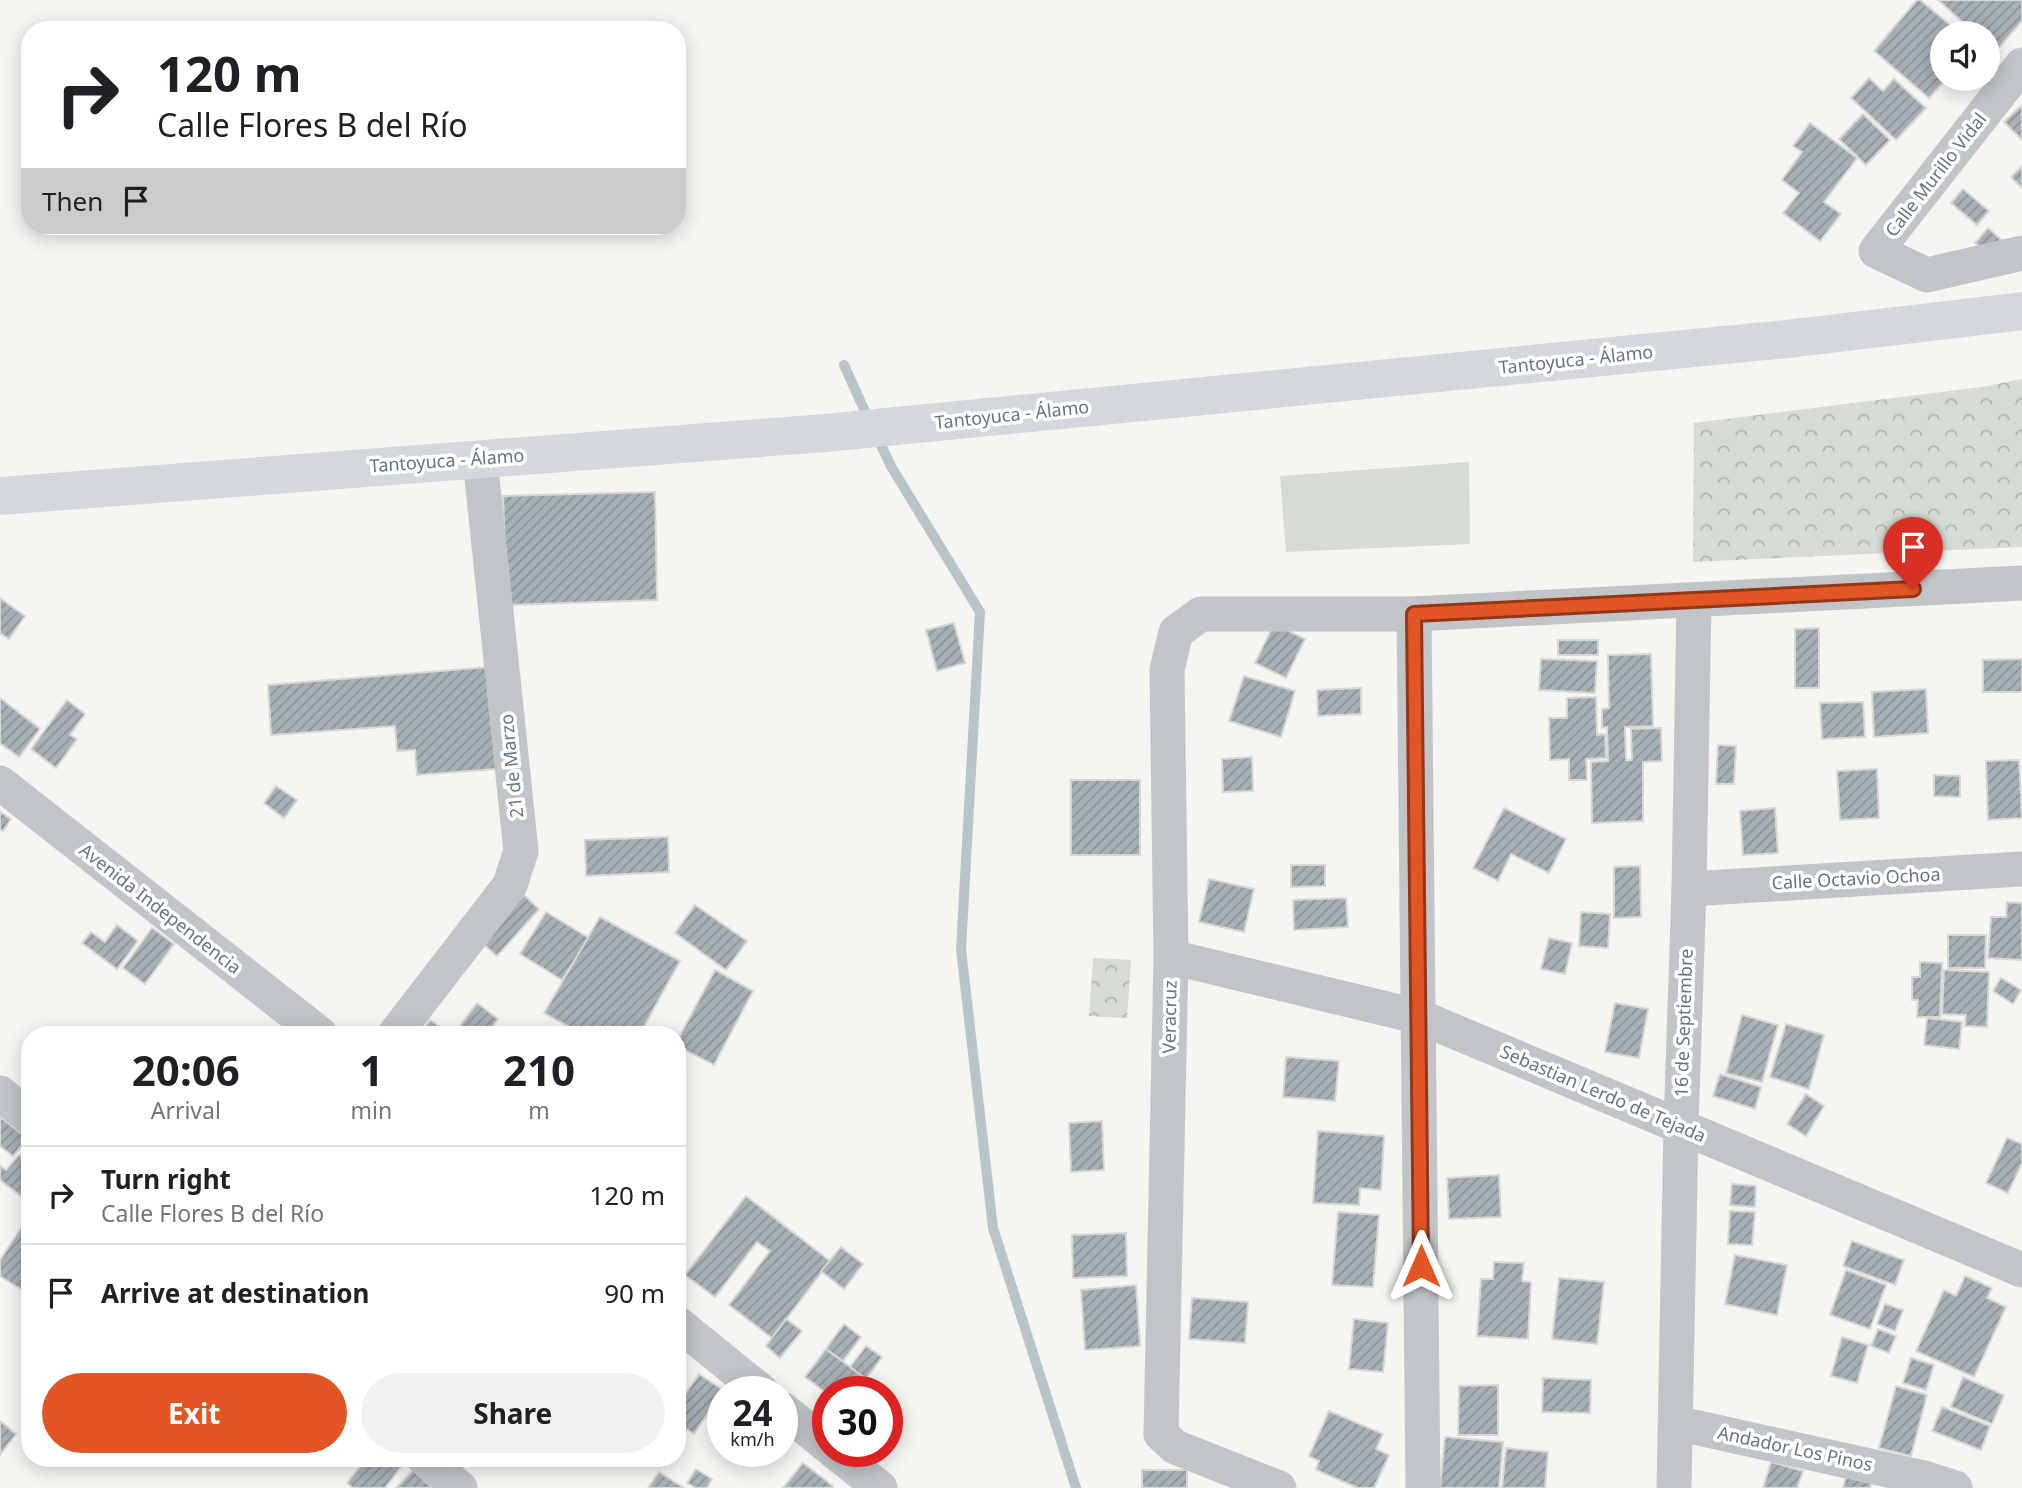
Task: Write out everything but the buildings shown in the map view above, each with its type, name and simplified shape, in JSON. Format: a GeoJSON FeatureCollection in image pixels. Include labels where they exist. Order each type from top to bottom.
{"type":"FeatureCollection","features":[{"type":"Feature","properties":{"kind":"main road","name":"Tantoyuca - Álamo"},"geometry":{"type":"LineString","coordinates":[[0,496],[825,433],[1787,339],[2022,311]]}},
{"type":"Feature","properties":{"kind":"street","name":"Calle Murillo Vidal"},"geometry":{"type":"LineString","coordinates":[[2022,65],[1876,251],[1927,275],[2022,253]]}},
{"type":"Feature","properties":{"kind":"street","name":"21 de Marzo"},"geometry":{"type":"LineString","coordinates":[[401,1026],[510,885],[521,851],[480,459]]}},
{"type":"Feature","properties":{"kind":"street"},"geometry":{"type":"LineString","coordinates":[[1423,1488],[1414,614],[2022,583]]}},
{"type":"Feature","properties":{"kind":"street","name":"16 de Septiembre"},"geometry":{"type":"LineString","coordinates":[[1674,1488],[1694,600]]}},
{"type":"Feature","properties":{"kind":"street","name":"Veracruz"},"geometry":{"type":"LineString","coordinates":[[1279,1488],[1175,1447],[1161,1434],[1171,957],[1167,670],[1176,632],[1201,614],[1414,614]]}},
{"type":"Feature","properties":{"kind":"street","name":"Avenida Independencia"},"geometry":{"type":"LineString","coordinates":[[0,783],[310,1026]]}},
{"type":"Feature","properties":{"kind":"street","name":"Calle Octavio Ochoa"},"geometry":{"type":"LineString","coordinates":[[1689,889],[2022,869]]}},
{"type":"Feature","properties":{"kind":"street","name":"Sebastian Lerdo de Tejada"},"geometry":{"type":"LineString","coordinates":[[1171,957],[1420,1017],[2022,1269]]}},
{"type":"Feature","properties":{"kind":"street"},"geometry":{"type":"LineString","coordinates":[[0,1093],[21,1110]]}},
{"type":"Feature","properties":{"kind":"street"},"geometry":{"type":"LineString","coordinates":[[686,1331],[742,1376]]}},
{"type":"Feature","properties":{"kind":"street"},"geometry":{"type":"LineString","coordinates":[[798,1422],[812,1433]]}},
{"type":"Feature","properties":{"kind":"street","name":"Andador Los Pinos"},"geometry":{"type":"LineString","coordinates":[[1676,1423],[1924,1478],[1955,1488]]}},
{"type":"Feature","properties":{"kind":"street"},"geometry":{"type":"LineString","coordinates":[[435,1467],[460,1488]]}},
{"type":"Feature","properties":{"kind":"street"},"geometry":{"type":"LineString","coordinates":[[854,1467],[880,1488]]}},
{"type":"Feature","properties":{"kind":"green space"},"geometry":{"type":"Polygon","coordinates":[[[2022,379],[2022,547],[1693,562],[1694,423],[1982,387],[2022,379]]]}},
{"type":"Feature","properties":{"kind":"green space"},"geometry":{"type":"Polygon","coordinates":[[[1469,462],[1470,544],[1286,552],[1280,476],[1469,462]]]}},
{"type":"Feature","properties":{"kind":"green space"},"geometry":{"type":"Polygon","coordinates":[[[1093,958],[1131,960],[1127,1018],[1089,1016],[1093,958]]]}},
{"type":"Feature","properties":{"kind":"waterway"},"geometry":{"type":"LineString","coordinates":[[844,365],[869,420]]}},
{"type":"Feature","properties":{"kind":"waterway"},"geometry":{"type":"LineString","coordinates":[[876,435],[892,468],[980,612],[961,949],[993,1228],[1076,1488]]}},
{"type":"Feature","properties":{"kind":"route"},"geometry":{"type":"LineString","coordinates":[[1421,1266],[1414,614],[1913,589]]}}]}
